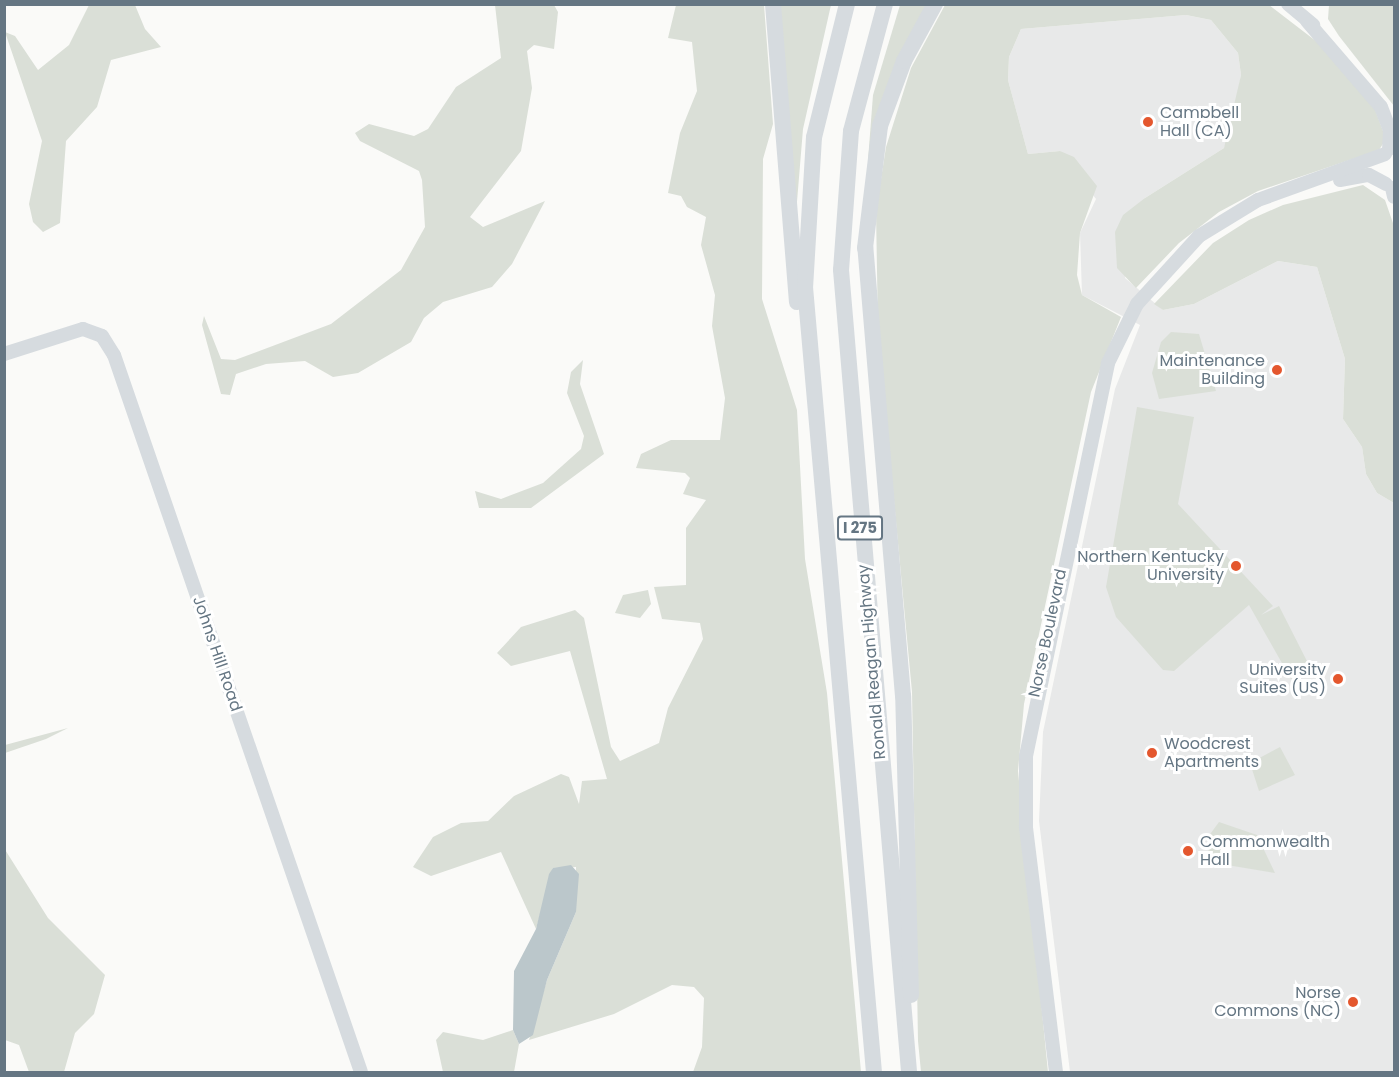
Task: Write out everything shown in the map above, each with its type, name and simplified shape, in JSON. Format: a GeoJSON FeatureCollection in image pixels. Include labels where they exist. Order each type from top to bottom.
{"type":"FeatureCollection","features":[{"type":"Feature","properties":{"kind":"highway"},"geometry":{"type":"LineString","coordinates":[[772,4],[793,273],[808,359]]}},
{"type":"Feature","properties":{"kind":"highway","name":"I 275"},"geometry":{"type":"LineString","coordinates":[[847,4],[814,137],[806,236],[808,359],[874,1072]]}},
{"type":"Feature","properties":{"kind":"highway","name":"Ronald Reagan Highway"},"geometry":{"type":"LineString","coordinates":[[885,4],[851,131],[841,270],[908,1064]]}},
{"type":"Feature","properties":{"kind":"highway"},"geometry":{"type":"LineString","coordinates":[[908,1064],[912,987],[905,724],[865,248],[880,126],[904,61],[935,4]]}},
{"type":"Feature","properties":{"kind":"main road"},"geometry":{"type":"LineString","coordinates":[[1288,4],[1351,55],[1395,115]]}},
{"type":"Feature","properties":{"kind":"main road"},"geometry":{"type":"LineString","coordinates":[[1307,21],[1381,107],[1390,131],[1389,149],[1381,169],[1392,190]]}},
{"type":"Feature","properties":{"kind":"main road","name":"Norse Boulevard"},"geometry":{"type":"LineString","coordinates":[[1056,1072],[1026,827],[1025,771],[1031,712],[1103,379],[1129,317],[1185,248],[1244,207],[1389,149]]}},
{"type":"Feature","properties":{"kind":"main road","name":"Norse Boulevard"},"geometry":{"type":"LineString","coordinates":[[1303,184],[1362,175],[1392,190]]}},
{"type":"Feature","properties":{"kind":"main road","name":"Johns Hill Road"},"geometry":{"type":"LineString","coordinates":[[4,354],[83,329],[102,336],[114,354],[361,1072]]}},
{"type":"Feature","properties":{"kind":"shaded area"},"geometry":{"type":"Polygon","coordinates":[[[89,5],[135,5],[145,29],[161,47],[111,60],[97,107],[66,141],[60,223],[43,232],[33,222],[29,204],[42,141],[5,32],[15,36],[38,70],[69,45],[89,5]]]}},
{"type":"Feature","properties":{"kind":"shaded area"},"geometry":{"type":"Polygon","coordinates":[[[495,5],[554,5],[558,12],[554,49],[534,45],[527,51],[532,88],[521,151],[470,217],[483,227],[545,201],[512,264],[492,287],[443,302],[424,318],[411,342],[358,373],[333,377],[305,361],[266,364],[236,374],[230,395],[221,394],[202,325],[204,316],[221,359],[235,360],[331,324],[401,270],[425,227],[422,180],[419,171],[360,141],[355,133],[369,124],[414,136],[428,129],[456,87],[501,58],[495,5]]]}},
{"type":"Feature","properties":{"kind":"shaded area"},"geometry":{"type":"Polygon","coordinates":[[[676,5],[764,5],[773,124],[763,159],[762,299],[797,410],[805,559],[827,693],[861,1072],[693,1072],[702,1047],[704,998],[694,987],[672,985],[614,1014],[529,1040],[547,980],[576,912],[576,867],[553,868],[536,929],[501,852],[431,876],[413,867],[433,837],[461,823],[488,821],[514,796],[561,774],[569,777],[579,804],[582,781],[607,779],[570,651],[511,666],[497,653],[521,627],[575,610],[584,618],[611,747],[620,761],[659,743],[668,708],[703,639],[700,623],[662,619],[654,587],[686,585],[686,528],[706,500],[683,494],[690,478],[685,473],[636,468],[641,454],[671,440],[720,440],[725,398],[712,326],[715,295],[701,245],[706,217],[687,207],[681,196],[668,193],[680,133],[697,91],[692,42],[668,38],[676,5]]]}},
{"type":"Feature","properties":{"kind":"shaded area"},"geometry":{"type":"Polygon","coordinates":[[[779,5],[831,5],[803,129],[794,238],[779,5]]]}},
{"type":"Feature","properties":{"kind":"shaded area"},"geometry":{"type":"Polygon","coordinates":[[[900,5],[930,5],[868,160],[873,95],[900,5]]]}},
{"type":"Feature","properties":{"kind":"shaded area"},"geometry":{"type":"Polygon","coordinates":[[[945,5],[1269,5],[1325,48],[1373,104],[1386,139],[1379,150],[1258,191],[1219,212],[1179,243],[1136,288],[1117,268],[1115,232],[1123,215],[1145,198],[1224,148],[1241,75],[1238,53],[1211,20],[1186,15],[1021,29],[1009,57],[1008,80],[1028,154],[1060,151],[1074,157],[1097,186],[1080,233],[1077,275],[1082,295],[1121,317],[1091,392],[1024,704],[1018,771],[1048,1072],[921,1072],[918,1041],[912,692],[878,330],[876,211],[886,147],[911,68],[945,5]]]}},
{"type":"Feature","properties":{"kind":"shaded area"},"geometry":{"type":"Polygon","coordinates":[[[1329,5],[1394,5],[1394,106],[1328,19],[1329,5]]]}},
{"type":"Feature","properties":{"kind":"shaded area","name":"Northern Kentucky University"},"geometry":{"type":"Polygon","coordinates":[[[1186,15],[1211,20],[1238,53],[1241,75],[1231,132],[1224,148],[1145,198],[1125,278],[1163,310],[1194,304],[1278,261],[1317,267],[1345,359],[1343,419],[1362,447],[1366,474],[1377,493],[1394,503],[1394,1072],[1070,1072],[1039,821],[1043,732],[1115,389],[1140,325],[1082,295],[1080,233],[1096,199],[1060,151],[1028,154],[1008,80],[1009,57],[1021,29],[1186,15]]]}},
{"type":"Feature","properties":{"kind":"shaded area"},"geometry":{"type":"Polygon","coordinates":[[[1363,185],[1385,200],[1394,226],[1394,503],[1377,493],[1366,474],[1362,447],[1343,419],[1345,359],[1317,267],[1278,261],[1194,304],[1163,310],[1154,304],[1213,243],[1249,220],[1283,205],[1363,185]]]}},
{"type":"Feature","properties":{"kind":"shaded area"},"geometry":{"type":"Polygon","coordinates":[[[1171,332],[1199,334],[1216,391],[1159,399],[1152,373],[1161,342],[1171,332]]]}},
{"type":"Feature","properties":{"kind":"shaded area"},"geometry":{"type":"Polygon","coordinates":[[[583,360],[580,384],[604,454],[531,508],[479,508],[475,491],[501,499],[543,483],[581,449],[584,436],[567,393],[571,372],[583,360]]]}},
{"type":"Feature","properties":{"kind":"shaded area"},"geometry":{"type":"Polygon","coordinates":[[[1137,407],[1194,417],[1178,504],[1273,606],[1261,615],[1279,606],[1311,669],[1291,679],[1249,605],[1174,671],[1163,670],[1116,617],[1106,587],[1137,407]]]}},
{"type":"Feature","properties":{"kind":"shaded area"},"geometry":{"type":"Polygon","coordinates":[[[648,590],[651,604],[640,618],[615,613],[623,595],[648,590]]]}},
{"type":"Feature","properties":{"kind":"shaded area"},"geometry":{"type":"Polygon","coordinates":[[[68,728],[46,739],[5,753],[5,745],[68,728]]]}},
{"type":"Feature","properties":{"kind":"shaded area"},"geometry":{"type":"Polygon","coordinates":[[[1280,747],[1295,775],[1259,791],[1250,763],[1280,747]]]}},
{"type":"Feature","properties":{"kind":"shaded area"},"geometry":{"type":"Polygon","coordinates":[[[1219,822],[1257,835],[1275,873],[1209,862],[1208,837],[1219,822]]]}},
{"type":"Feature","properties":{"kind":"shaded area"},"geometry":{"type":"Polygon","coordinates":[[[4,848],[48,918],[105,975],[94,1014],[75,1033],[64,1072],[29,1072],[19,1045],[5,1040],[4,848]]]}},
{"type":"Feature","properties":{"kind":"shaded area"},"geometry":{"type":"Polygon","coordinates":[[[571,865],[579,874],[576,912],[547,980],[533,1035],[519,1044],[513,1030],[514,971],[536,929],[549,874],[553,868],[571,865]]]}},
{"type":"Feature","properties":{"kind":"shaded area"},"geometry":{"type":"Polygon","coordinates":[[[513,1030],[519,1044],[514,1072],[443,1072],[436,1040],[443,1032],[483,1040],[513,1030]]]}},
{"type":"Feature","properties":{"kind":"place","name":"Campbell Hall (CA)"},"geometry":{"type":"Point","coordinates":[1148,122]}},
{"type":"Feature","properties":{"kind":"place","name":"Maintenance Building"},"geometry":{"type":"Point","coordinates":[1277,370]}},
{"type":"Feature","properties":{"kind":"place","name":"Northern Kentucky University"},"geometry":{"type":"Point","coordinates":[1236,566]}},
{"type":"Feature","properties":{"kind":"place","name":"University Suites (US)"},"geometry":{"type":"Point","coordinates":[1338,679]}},
{"type":"Feature","properties":{"kind":"place","name":"Woodcrest Apartments"},"geometry":{"type":"Point","coordinates":[1152,753]}},
{"type":"Feature","properties":{"kind":"place","name":"Commonwealth Hall"},"geometry":{"type":"Point","coordinates":[1188,851]}},
{"type":"Feature","properties":{"kind":"place","name":"Norse Commons (NC)"},"geometry":{"type":"Point","coordinates":[1353,1002]}}]}
